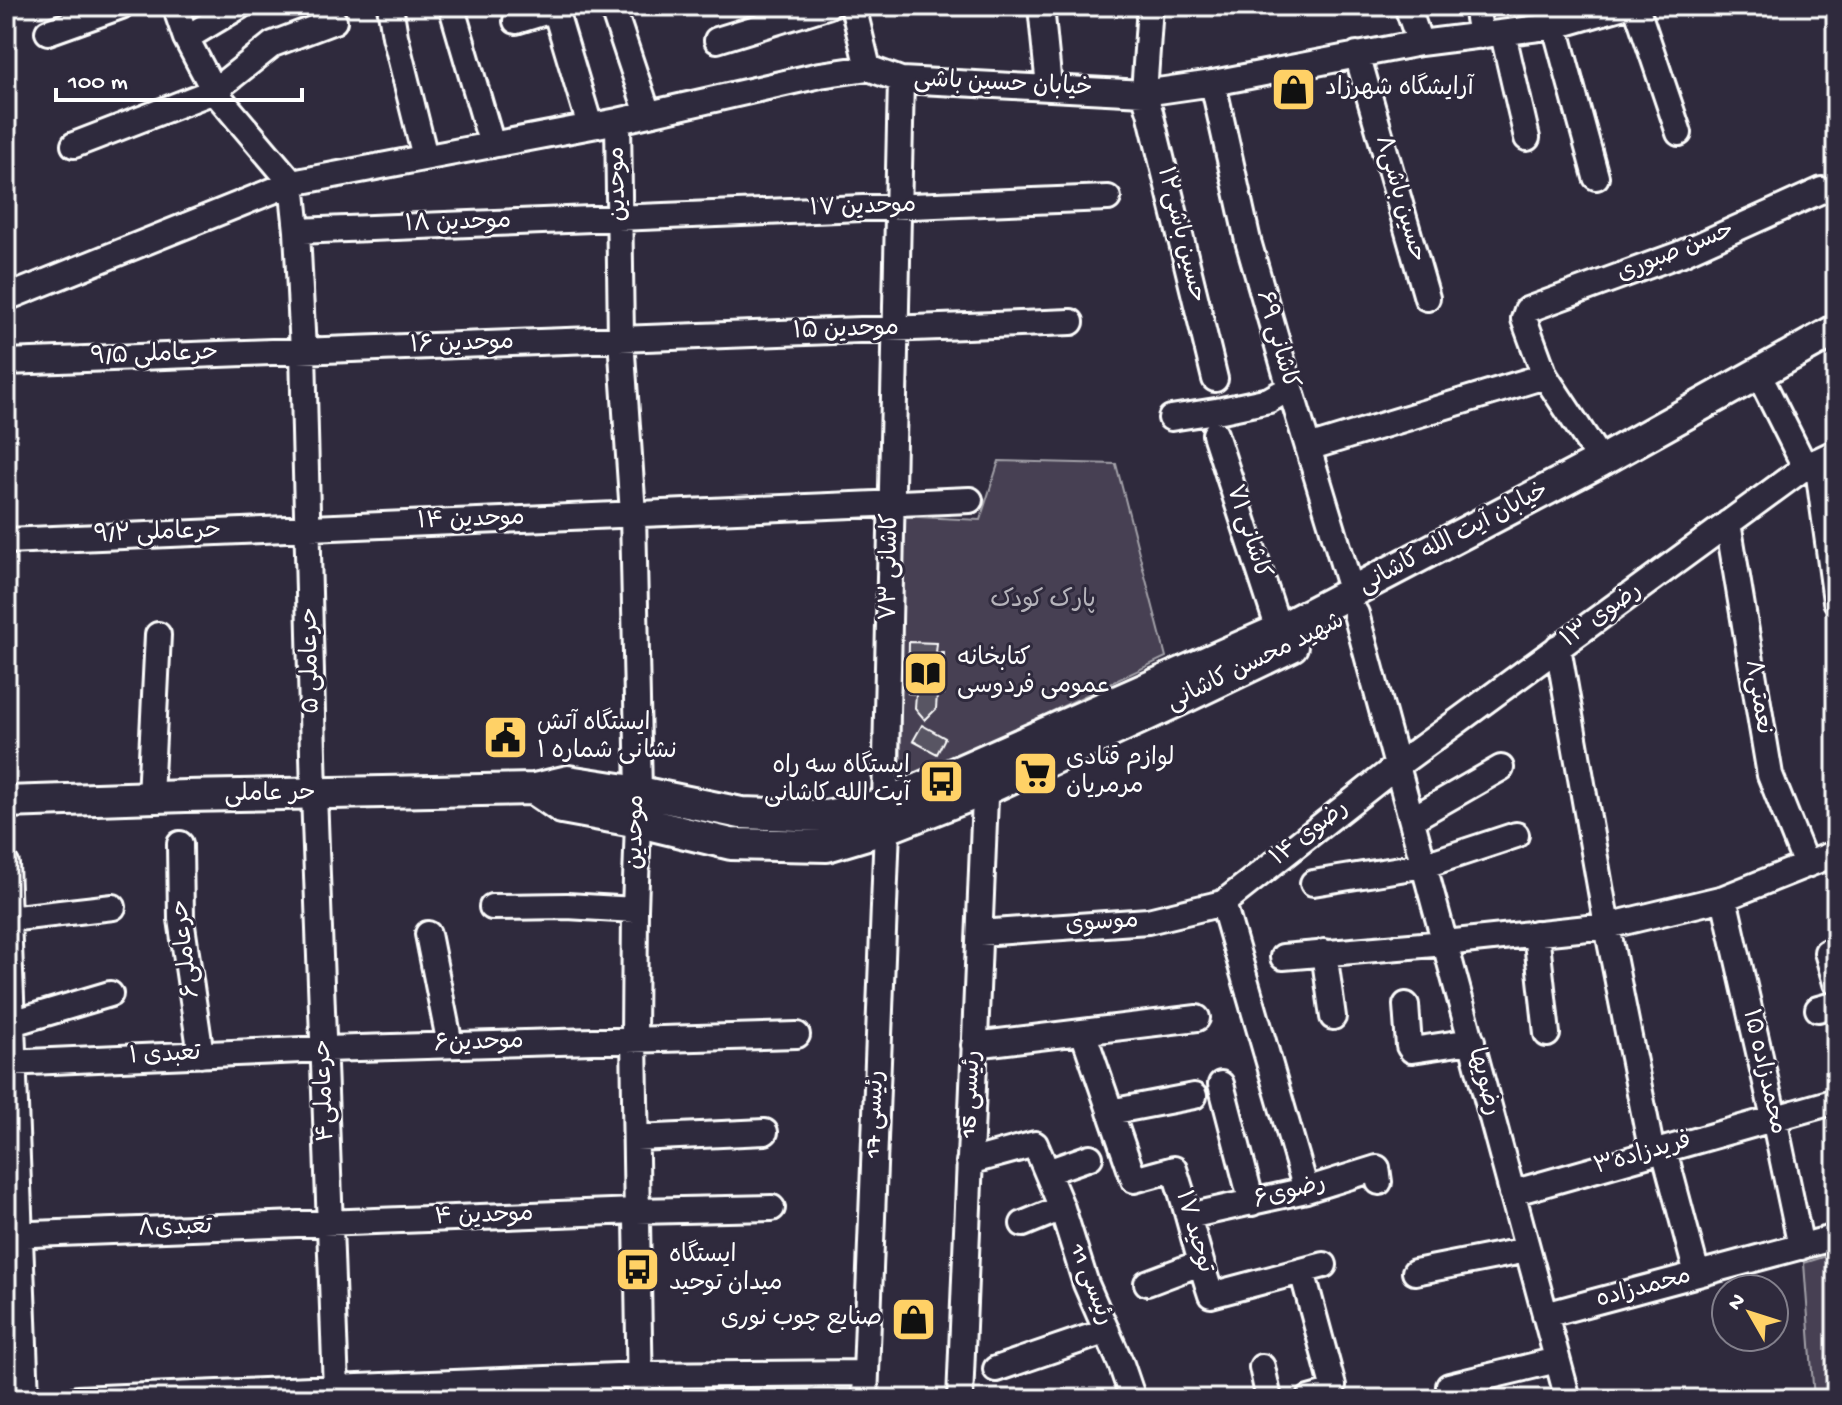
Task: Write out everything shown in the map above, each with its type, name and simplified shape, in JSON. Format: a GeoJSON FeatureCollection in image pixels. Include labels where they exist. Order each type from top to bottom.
{"type":"FeatureCollection","features":[{"type":"Feature","properties":{"kind":"main road","name":"خیابان آیت الله کاشانی"},"geometry":{"type":"LineString","coordinates":[[886,816],[986,774],[1279,630],[1354,604],[1836,330]]}},
{"type":"Feature","properties":{"kind":"main road","name":"شهید محسن کاشانی"},"geometry":{"type":"LineString","coordinates":[[986,774],[1186,697],[1354,604],[1836,351]]}},
{"type":"Feature","properties":{"kind":"main road","name":"حر عاملی"},"geometry":{"type":"LineString","coordinates":[[6,802],[534,789],[562,808],[639,807]]}},
{"type":"Feature","properties":{"kind":"main road"},"geometry":{"type":"LineString","coordinates":[[639,807],[886,816]]}},
{"type":"Feature","properties":{"kind":"street"},"geometry":{"type":"LineString","coordinates":[[48,32],[121,6]]}},
{"type":"Feature","properties":{"kind":"street"},"geometry":{"type":"LineString","coordinates":[[175,6],[186,38],[214,91],[292,183]]}},
{"type":"Feature","properties":{"kind":"street"},"geometry":{"type":"LineString","coordinates":[[186,38],[240,6]]}},
{"type":"Feature","properties":{"kind":"street"},"geometry":{"type":"LineString","coordinates":[[390,6],[425,157]]}},
{"type":"Feature","properties":{"kind":"street"},"geometry":{"type":"LineString","coordinates":[[612,6],[648,114]]}},
{"type":"Feature","properties":{"kind":"street"},"geometry":{"type":"LineString","coordinates":[[717,40],[827,6]]}},
{"type":"Feature","properties":{"kind":"street"},"geometry":{"type":"LineString","coordinates":[[853,6],[868,68]]}},
{"type":"Feature","properties":{"kind":"street"},"geometry":{"type":"LineString","coordinates":[[1041,6],[1049,87]]}},
{"type":"Feature","properties":{"kind":"street","name":"حسین باشی۱۲"},"geometry":{"type":"LineString","coordinates":[[1150,6],[1144,93],[1215,379]]}},
{"type":"Feature","properties":{"kind":"street"},"geometry":{"type":"LineString","coordinates":[[1407,6],[1420,43]]}},
{"type":"Feature","properties":{"kind":"street"},"geometry":{"type":"LineString","coordinates":[[1476,6],[1492,35],[1527,138]]}},
{"type":"Feature","properties":{"kind":"street","name":"خیابان حسین باشی"},"geometry":{"type":"LineString","coordinates":[[6,298],[292,183],[618,121],[820,75],[868,68],[901,80],[1144,93],[1213,83],[1420,43],[1555,26],[1624,6]]}},
{"type":"Feature","properties":{"kind":"street"},"geometry":{"type":"LineString","coordinates":[[1636,6],[1679,133]]}},
{"type":"Feature","properties":{"kind":"street"},"geometry":{"type":"LineString","coordinates":[[516,21],[555,9],[590,126]]}},
{"type":"Feature","properties":{"kind":"street"},"geometry":{"type":"LineString","coordinates":[[454,15],[492,145]]}},
{"type":"Feature","properties":{"kind":"street"},"geometry":{"type":"LineString","coordinates":[[74,145],[214,91],[273,44],[334,21]]}},
{"type":"Feature","properties":{"kind":"street"},"geometry":{"type":"LineString","coordinates":[[1555,26],[1596,177]]}},
{"type":"Feature","properties":{"kind":"street","name":"حسین باشی۸"},"geometry":{"type":"LineString","coordinates":[[1357,54],[1427,298]]}},
{"type":"Feature","properties":{"kind":"street","name":"کاشانی ۷۳"},"geometry":{"type":"LineString","coordinates":[[886,816],[901,80]]}},
{"type":"Feature","properties":{"kind":"street","name":"کاشانی ۶۹"},"geometry":{"type":"LineString","coordinates":[[1213,83],[1248,241],[1398,765]]}},
{"type":"Feature","properties":{"kind":"street","name":"موحدین"},"geometry":{"type":"LineString","coordinates":[[618,121],[621,339],[633,514],[639,807],[634,1039],[640,1387]]}},
{"type":"Feature","properties":{"kind":"street","name":"حرعاملی ۵"},"geometry":{"type":"LineString","coordinates":[[292,183],[303,351],[314,794]]}},
{"type":"Feature","properties":{"kind":"street","name":"حسن صبوری"},"geometry":{"type":"LineString","coordinates":[[1545,376],[1524,319],[1527,310],[1680,254],[1822,190]]}},
{"type":"Feature","properties":{"kind":"street","name":"موحدین ۱۷"},"geometry":{"type":"LineString","coordinates":[[619,218],[1108,198]]}},
{"type":"Feature","properties":{"kind":"street","name":"موحدین ۱۸"},"geometry":{"type":"LineString","coordinates":[[297,231],[619,218]]}},
{"type":"Feature","properties":{"kind":"street","name":"موحدین ۱۵"},"geometry":{"type":"LineString","coordinates":[[621,339],[1071,322]]}},
{"type":"Feature","properties":{"kind":"street","name":"موحدین ۱۶"},"geometry":{"type":"LineString","coordinates":[[303,351],[621,339]]}},
{"type":"Feature","properties":{"kind":"street","name":"حرعاملی ۹/۵"},"geometry":{"type":"LineString","coordinates":[[6,362],[303,351]]}},
{"type":"Feature","properties":{"kind":"street"},"geometry":{"type":"LineString","coordinates":[[1308,448],[1545,376],[1601,461]]}},
{"type":"Feature","properties":{"kind":"street"},"geometry":{"type":"LineString","coordinates":[[1171,418],[1269,400],[1290,388]]}},
{"type":"Feature","properties":{"kind":"street"},"geometry":{"type":"LineString","coordinates":[[1766,389],[1819,460],[1836,601]]}},
{"type":"Feature","properties":{"kind":"street","name":"کاشانی ۷۱"},"geometry":{"type":"LineString","coordinates":[[1215,434],[1279,630]]}},
{"type":"Feature","properties":{"kind":"street","name":"رضوی ۱۳"},"geometry":{"type":"LineString","coordinates":[[1398,765],[1819,460]]}},
{"type":"Feature","properties":{"kind":"street","name":"موحدین ۱۴"},"geometry":{"type":"LineString","coordinates":[[309,528],[970,500]]}},
{"type":"Feature","properties":{"kind":"street","name":"نعمتی۸"},"geometry":{"type":"LineString","coordinates":[[1728,523],[1770,775],[1806,865]]}},
{"type":"Feature","properties":{"kind":"street","name":"حرعاملی ۹/۲"},"geometry":{"type":"LineString","coordinates":[[6,541],[309,528]]}},
{"type":"Feature","properties":{"kind":"street"},"geometry":{"type":"LineString","coordinates":[[150,797],[158,635]]}},
{"type":"Feature","properties":{"kind":"street"},"geometry":{"type":"LineString","coordinates":[[1558,647],[1607,926],[1658,1151],[1697,1274]]}},
{"type":"Feature","properties":{"kind":"street","name":"رضویها"},"geometry":{"type":"LineString","coordinates":[[1398,765],[1568,1399]]}},
{"type":"Feature","properties":{"kind":"street","name":"رضوی ۱۴"},"geometry":{"type":"LineString","coordinates":[[1223,903],[1398,765]]}},
{"type":"Feature","properties":{"kind":"street"},"geometry":{"type":"LineString","coordinates":[[1412,819],[1501,768]]}},
{"type":"Feature","properties":{"kind":"street","name":"رئیسی 15"},"geometry":{"type":"LineString","coordinates":[[960,1399],[986,774]]}},
{"type":"Feature","properties":{"kind":"street","name":"حرعاملی۴"},"geometry":{"type":"LineString","coordinates":[[314,794],[336,1389]]}},
{"type":"Feature","properties":{"kind":"street","name":"رئیسی 17"},"geometry":{"type":"LineString","coordinates":[[865,1399],[886,816]]}},
{"type":"Feature","properties":{"kind":"street"},"geometry":{"type":"LineString","coordinates":[[1313,883],[1425,865],[1516,835]]}},
{"type":"Feature","properties":{"kind":"street","name":"حرعاملی۶"},"geometry":{"type":"LineString","coordinates":[[180,844],[181,919],[201,1055]]}},
{"type":"Feature","properties":{"kind":"street"},"geometry":{"type":"LineString","coordinates":[[1283,957],[1607,926],[1724,898],[1836,853]]}},
{"type":"Feature","properties":{"kind":"street"},"geometry":{"type":"LineString","coordinates":[[6,864],[12,1023],[13,1234],[26,1399]]}},
{"type":"Feature","properties":{"kind":"street","name":"محمدزاده ۱۵"},"geometry":{"type":"LineString","coordinates":[[1724,898],[1801,1247]]}},
{"type":"Feature","properties":{"kind":"street"},"geometry":{"type":"LineString","coordinates":[[1223,903],[1306,1190]]}},
{"type":"Feature","properties":{"kind":"street","name":"موسوی"},"geometry":{"type":"LineString","coordinates":[[980,933],[1148,921],[1223,903]]}},
{"type":"Feature","properties":{"kind":"street"},"geometry":{"type":"LineString","coordinates":[[492,907],[567,906],[635,910]]}},
{"type":"Feature","properties":{"kind":"street"},"geometry":{"type":"LineString","coordinates":[[8,919],[113,907]]}},
{"type":"Feature","properties":{"kind":"street"},"geometry":{"type":"LineString","coordinates":[[1536,933],[1547,1034]]}},
{"type":"Feature","properties":{"kind":"street"},"geometry":{"type":"LineString","coordinates":[[428,934],[450,1045]]}},
{"type":"Feature","properties":{"kind":"street"},"geometry":{"type":"LineString","coordinates":[[1836,949],[1827,952],[1836,983]]}},
{"type":"Feature","properties":{"kind":"street"},"geometry":{"type":"LineString","coordinates":[[1324,952],[1333,1017]]}},
{"type":"Feature","properties":{"kind":"street"},"geometry":{"type":"LineString","coordinates":[[12,1023],[110,994]]}},
{"type":"Feature","properties":{"kind":"street"},"geometry":{"type":"LineString","coordinates":[[1406,1005],[1409,1046],[1412,1050],[1472,1041]]}},
{"type":"Feature","properties":{"kind":"street"},"geometry":{"type":"LineString","coordinates":[[974,1045],[1197,1018]]}},
{"type":"Feature","properties":{"kind":"street"},"geometry":{"type":"LineString","coordinates":[[1083,1032],[1110,1112],[1194,1096]]}},
{"type":"Feature","properties":{"kind":"street","name":"موحدین۶"},"geometry":{"type":"LineString","coordinates":[[325,1049],[797,1035]]}},
{"type":"Feature","properties":{"kind":"street","name":"تعبدی ۱"},"geometry":{"type":"LineString","coordinates":[[10,1063],[325,1049]]}},
{"type":"Feature","properties":{"kind":"street"},"geometry":{"type":"LineString","coordinates":[[1221,1084],[1252,1203]]}},
{"type":"Feature","properties":{"kind":"street","name":"فریدزاده۳"},"geometry":{"type":"LineString","coordinates":[[1512,1193],[1836,1101]]}},
{"type":"Feature","properties":{"kind":"street","name":"توحید ۱۷"},"geometry":{"type":"LineString","coordinates":[[1110,1112],[1134,1180],[1174,1169],[1211,1295],[1313,1268],[1333,1386],[1330,1393],[1309,1399]]}},
{"type":"Feature","properties":{"kind":"street"},"geometry":{"type":"LineString","coordinates":[[636,1138],[765,1132]]}},
{"type":"Feature","properties":{"kind":"street","name":"رئیسی 11"},"geometry":{"type":"LineString","coordinates":[[969,1162],[1035,1144],[1062,1208],[1086,1284],[1133,1399]]}},
{"type":"Feature","properties":{"kind":"street"},"geometry":{"type":"LineString","coordinates":[[1047,1172],[1090,1157]]}},
{"type":"Feature","properties":{"kind":"street","name":"رضوی۶"},"geometry":{"type":"LineString","coordinates":[[1189,1216],[1306,1190],[1377,1168],[1379,1182]]}},
{"type":"Feature","properties":{"kind":"street","name":"موحدین ۴"},"geometry":{"type":"LineString","coordinates":[[331,1223],[772,1208]]}},
{"type":"Feature","properties":{"kind":"street"},"geometry":{"type":"LineString","coordinates":[[1023,1224],[1062,1208]]}},
{"type":"Feature","properties":{"kind":"street","name":"تعبدی۸"},"geometry":{"type":"LineString","coordinates":[[13,1234],[331,1223]]}},
{"type":"Feature","properties":{"kind":"street","name":"محمدزاده"},"geometry":{"type":"LineString","coordinates":[[1545,1315],[1836,1237]]}},
{"type":"Feature","properties":{"kind":"street"},"geometry":{"type":"LineString","coordinates":[[1415,1272],[1527,1250]]}},
{"type":"Feature","properties":{"kind":"street"},"geometry":{"type":"LineString","coordinates":[[1147,1283],[1200,1263]]}},
{"type":"Feature","properties":{"kind":"street"},"geometry":{"type":"LineString","coordinates":[[996,1369],[1107,1331]]}},
{"type":"Feature","properties":{"kind":"street"},"geometry":{"type":"LineString","coordinates":[[1449,1386],[1557,1360]]}},
{"type":"Feature","properties":{"kind":"street"},"geometry":{"type":"LineString","coordinates":[[1262,1367],[1269,1399]]}},
{"type":"Feature","properties":{"kind":"street"},"geometry":{"type":"LineString","coordinates":[[77,1399],[336,1389],[640,1387],[866,1373]]}},
{"type":"Feature","properties":{"kind":"green space","name":"پارک کودک"},"geometry":{"type":"Polygon","coordinates":[[[999,461],[1116,464],[1166,657],[912,778],[901,772],[898,516],[980,520],[999,461]]]}},
{"type":"Feature","properties":{"kind":"green space"},"geometry":{"type":"Polygon","coordinates":[[[1836,1253],[1836,1399],[1814,1399],[1804,1263],[1836,1253]]]}},
{"type":"Feature","properties":{"kind":"building","name":"کتابخانه عمومی فردوسی"},"geometry":{"type":"Polygon","coordinates":[[[909,642],[937,643],[936,653],[944,653],[943,694],[937,694],[936,709],[925,720],[915,708],[916,694],[908,693],[909,642]]]}},
{"type":"Feature","properties":{"kind":"building"},"geometry":{"type":"Polygon","coordinates":[[[922,725],[945,738],[937,754],[913,741],[922,725]]]}},
{"type":"Feature","properties":{"kind":"place","name":"آرایشگاه شهرزاد"},"geometry":{"type":"Point","coordinates":[1294,89]}},
{"type":"Feature","properties":{"kind":"place","name":"کتابخانه عمومی فردوسی"},"geometry":{"type":"Point","coordinates":[926,673]}},
{"type":"Feature","properties":{"kind":"place","name":"ایستگاه آتش نشانی شماره ۱"},"geometry":{"type":"Point","coordinates":[506,738]}},
{"type":"Feature","properties":{"kind":"place","name":"لوازم قنادی مرمریان"},"geometry":{"type":"Point","coordinates":[1035,773]}},
{"type":"Feature","properties":{"kind":"place","name":"ایستگاه سه راه آیت الله کاشانی"},"geometry":{"type":"Point","coordinates":[941,781]}},
{"type":"Feature","properties":{"kind":"place","name":"ایستگاه میدان توحید"},"geometry":{"type":"Point","coordinates":[638,1270]}},
{"type":"Feature","properties":{"kind":"place","name":"صنایع چوب نوری"},"geometry":{"type":"Point","coordinates":[913,1319]}}]}
